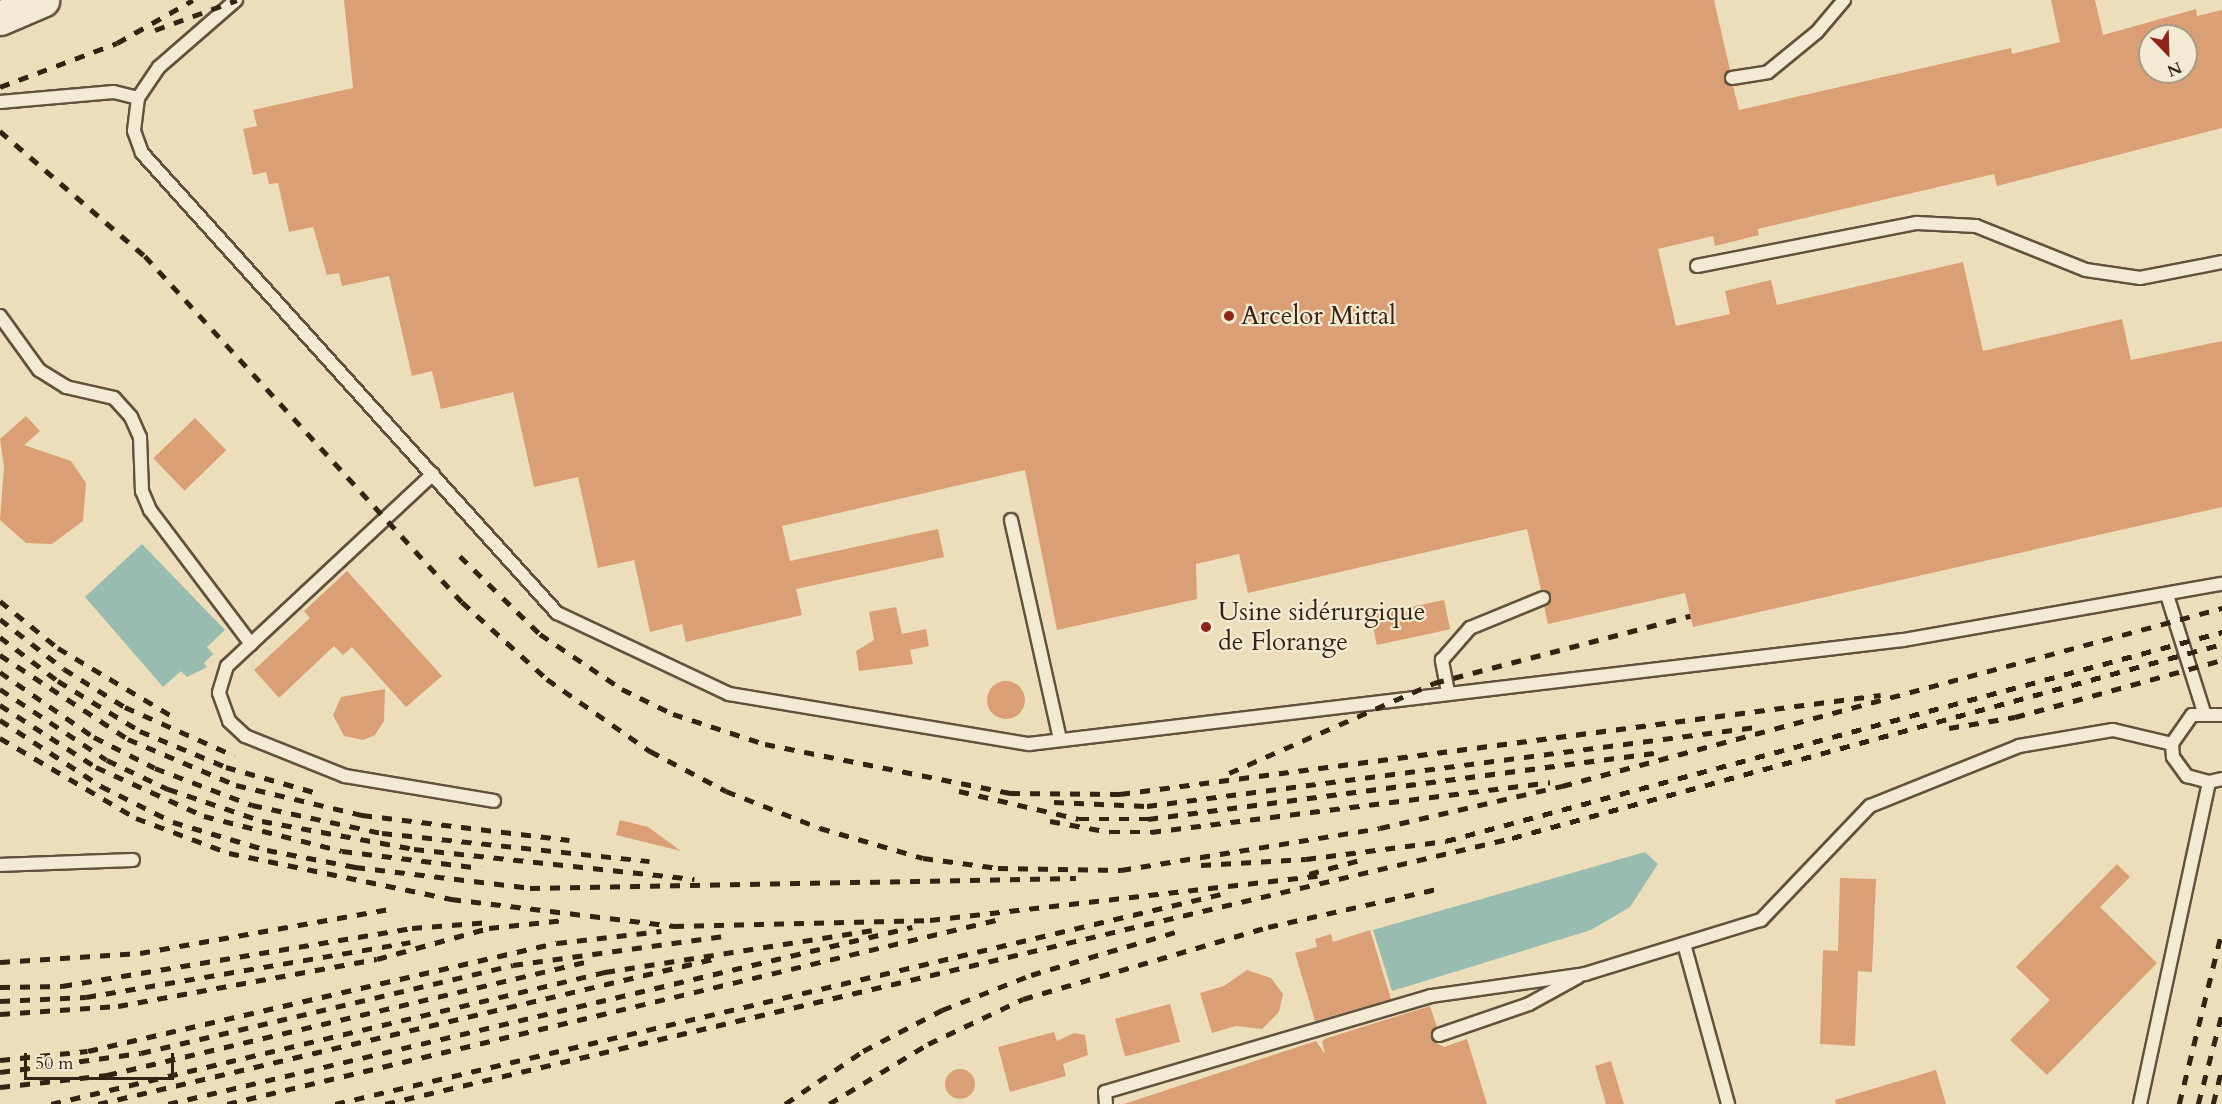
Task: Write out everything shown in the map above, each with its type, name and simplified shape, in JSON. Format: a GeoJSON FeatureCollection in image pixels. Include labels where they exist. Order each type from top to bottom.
{"type":"FeatureCollection","features":[{"type":"Feature","properties":{"kind":"main road"},"geometry":{"type":"LineString","coordinates":[[0,18],[42,0]]}},
{"type":"Feature","properties":{"kind":"lane"},"geometry":{"type":"LineString","coordinates":[[236,0],[159,68],[138,98],[134,131],[142,153],[557,613],[729,694],[1029,744],[1448,692],[1903,640],[2167,596],[2222,584]]}},
{"type":"Feature","properties":{"kind":"lane"},"geometry":{"type":"LineString","coordinates":[[1732,78],[1768,72],[1817,32],[1844,0]]}},
{"type":"Feature","properties":{"kind":"lane"},"geometry":{"type":"LineString","coordinates":[[0,102],[114,92],[138,98]]}},
{"type":"Feature","properties":{"kind":"lane"},"geometry":{"type":"LineString","coordinates":[[1697,266],[1917,222],[1976,226],[2086,270],[2140,278],[2222,262]]}},
{"type":"Feature","properties":{"kind":"lane"},"geometry":{"type":"LineString","coordinates":[[0,316],[39,370],[66,387],[114,398],[131,417],[140,437],[142,490],[150,510],[252,644]]}},
{"type":"Feature","properties":{"kind":"lane"},"geometry":{"type":"LineString","coordinates":[[433,474],[227,666],[219,693],[229,721],[245,736],[345,776],[494,801]]}},
{"type":"Feature","properties":{"kind":"lane"},"geometry":{"type":"LineString","coordinates":[[1011,520],[1060,740]]}},
{"type":"Feature","properties":{"kind":"lane"},"geometry":{"type":"LineString","coordinates":[[2167,596],[2204,712]]}},
{"type":"Feature","properties":{"kind":"lane"},"geometry":{"type":"LineString","coordinates":[[1448,692],[1442,660],[1470,628],[1542,598]]}},
{"type":"Feature","properties":{"kind":"lane"},"geometry":{"type":"LineString","coordinates":[[2222,715],[2204,712],[2182,723],[2172,744],[2179,768],[2209,783],[2222,779]]}},
{"type":"Feature","properties":{"kind":"lane"},"geometry":{"type":"LineString","coordinates":[[1106,1104],[1105,1092],[1431,996],[1585,974],[1761,920],[1870,806],[2019,746],[2113,730],[2172,744]]}},
{"type":"Feature","properties":{"kind":"lane"},"geometry":{"type":"LineString","coordinates":[[2140,1104],[2209,783]]}},
{"type":"Feature","properties":{"kind":"lane"},"geometry":{"type":"LineString","coordinates":[[0,865],[133,860]]}},
{"type":"Feature","properties":{"kind":"lane"},"geometry":{"type":"LineString","coordinates":[[1684,944],[1728,1104]]}},
{"type":"Feature","properties":{"kind":"lane"},"geometry":{"type":"LineString","coordinates":[[1440,1035],[1529,1004],[1585,974]]}},
{"type":"Feature","properties":{"kind":"water"},"geometry":{"type":"Polygon","coordinates":[[[142,544],[225,630],[207,647],[213,654],[204,663],[207,667],[187,677],[181,671],[163,687],[85,597],[142,544]]]}},
{"type":"Feature","properties":{"kind":"water"},"geometry":{"type":"Polygon","coordinates":[[[1645,852],[1658,864],[1630,907],[1591,930],[1392,991],[1373,930],[1645,852]]]}},
{"type":"Feature","properties":{"kind":"building","name":"Arcelor Mittal"},"geometry":{"type":"Polygon","coordinates":[[[344,0],[1714,0],[1730,70],[1724,80],[1733,86],[1739,110],[2011,48],[2012,54],[2060,42],[2051,0],[2095,0],[2103,35],[2138,25],[2138,84],[2198,84],[2198,24],[2142,24],[2196,9],[2197,16],[2222,10],[2222,128],[1997,186],[1994,174],[1758,229],[1759,235],[1715,246],[1713,236],[1658,249],[1676,326],[1730,314],[1725,291],[1771,280],[1777,305],[1963,262],[1983,351],[2122,319],[2131,360],[2222,341],[2222,507],[1693,627],[1685,593],[1548,624],[1544,606],[1551,595],[1541,590],[1527,529],[1248,593],[1239,554],[1196,564],[1197,599],[1057,630],[1025,470],[782,526],[790,561],[938,529],[944,557],[796,589],[802,615],[686,642],[682,624],[650,632],[634,560],[598,568],[578,477],[534,487],[513,392],[441,409],[432,371],[412,376],[389,276],[342,286],[339,273],[327,275],[313,227],[289,232],[278,183],[269,184],[266,172],[253,175],[243,129],[257,126],[253,110],[353,88],[344,0]]]}},
{"type":"Feature","properties":{"kind":"building"},"geometry":{"type":"Polygon","coordinates":[[[26,416],[40,431],[24,445],[71,461],[86,483],[83,521],[52,544],[26,543],[0,520],[4,467],[0,439],[26,416]]]}},
{"type":"Feature","properties":{"kind":"building"},"geometry":{"type":"Polygon","coordinates":[[[195,418],[226,450],[185,491],[153,458],[195,418]]]}},
{"type":"Feature","properties":{"kind":"building"},"geometry":{"type":"Polygon","coordinates":[[[347,571],[442,676],[406,707],[352,647],[343,655],[334,646],[279,698],[254,670],[310,618],[304,611],[347,571]]]}},
{"type":"Feature","properties":{"kind":"building"},"geometry":{"type":"Polygon","coordinates":[[[1444,600],[1450,629],[1377,645],[1371,616],[1444,600]]]}},
{"type":"Feature","properties":{"kind":"building"},"geometry":{"type":"Polygon","coordinates":[[[896,607],[902,634],[926,629],[929,646],[910,650],[913,664],[859,671],[856,651],[874,640],[869,612],[896,607]]]}},
{"type":"Feature","properties":{"kind":"building"},"geometry":{"type":"Polygon","coordinates":[[[1006,681],[1019,687],[1025,700],[1019,713],[1006,719],[993,713],[987,700],[993,687],[1006,681]]]}},
{"type":"Feature","properties":{"kind":"building"},"geometry":{"type":"Polygon","coordinates":[[[385,689],[384,721],[375,735],[363,740],[344,736],[333,715],[341,697],[385,689]]]}},
{"type":"Feature","properties":{"kind":"building"},"geometry":{"type":"Polygon","coordinates":[[[620,820],[648,827],[681,851],[616,835],[620,820]]]}},
{"type":"Feature","properties":{"kind":"building"},"geometry":{"type":"Polygon","coordinates":[[[2117,864],[2130,877],[2100,907],[2157,963],[2047,1075],[2010,1040],[2050,1000],[2016,967],[2117,864]]]}},
{"type":"Feature","properties":{"kind":"building"},"geometry":{"type":"Polygon","coordinates":[[[1840,878],[1876,879],[1872,972],[1858,971],[1855,1046],[1820,1044],[1823,950],[1838,951],[1840,878]]]}},
{"type":"Feature","properties":{"kind":"building"},"geometry":{"type":"Polygon","coordinates":[[[1370,930],[1391,999],[1315,1021],[1295,953],[1317,947],[1315,939],[1331,934],[1333,942],[1370,930]]]}},
{"type":"Feature","properties":{"kind":"building"},"geometry":{"type":"Polygon","coordinates":[[[1247,970],[1271,978],[1283,994],[1279,1012],[1262,1029],[1236,1026],[1212,1033],[1200,993],[1224,986],[1247,970]]]}},
{"type":"Feature","properties":{"kind":"building"},"geometry":{"type":"Polygon","coordinates":[[[1170,1004],[1180,1042],[1125,1056],[1115,1019],[1170,1004]]]}},
{"type":"Feature","properties":{"kind":"building"},"geometry":{"type":"Polygon","coordinates":[[[1430,1006],[1437,1027],[1433,1041],[1444,1047],[1467,1039],[1487,1104],[1124,1104],[1316,1041],[1325,1054],[1322,1041],[1327,1038],[1430,1006]]]}},
{"type":"Feature","properties":{"kind":"building"},"geometry":{"type":"Polygon","coordinates":[[[1054,1032],[1057,1041],[1074,1033],[1085,1035],[1088,1055],[1063,1064],[1066,1076],[1010,1092],[998,1047],[1054,1032]]]}},
{"type":"Feature","properties":{"kind":"building"},"geometry":{"type":"Polygon","coordinates":[[[1611,1061],[1624,1104],[1606,1104],[1595,1066],[1611,1061]]]}},
{"type":"Feature","properties":{"kind":"building"},"geometry":{"type":"Polygon","coordinates":[[[960,1069],[971,1073],[975,1084],[971,1095],[960,1099],[949,1095],[945,1084],[949,1073],[960,1069]]]}},
{"type":"Feature","properties":{"kind":"building"},"geometry":{"type":"Polygon","coordinates":[[[1936,1070],[1946,1104],[1836,1104],[1835,1100],[1936,1070]]]}},
{"type":"Feature","properties":{"kind":"railway"},"geometry":{"type":"LineString","coordinates":[[0,87],[117,43],[193,0]]}},
{"type":"Feature","properties":{"kind":"railway"},"geometry":{"type":"LineString","coordinates":[[155,30],[237,0]]}},
{"type":"Feature","properties":{"kind":"railway"},"geometry":{"type":"LineString","coordinates":[[0,131],[145,256],[462,602],[547,679],[650,751],[726,791],[820,828],[923,858],[998,868],[1121,870],[1380,828],[1562,786],[2222,608]]}},
{"type":"Feature","properties":{"kind":"railway"},"geometry":{"type":"LineString","coordinates":[[460,556],[540,634],[622,689],[673,714],[765,744],[1010,793],[1120,794],[1881,695]]}},
{"type":"Feature","properties":{"kind":"railway"},"geometry":{"type":"LineString","coordinates":[[0,601],[58,648],[172,716]]}},
{"type":"Feature","properties":{"kind":"railway"},"geometry":{"type":"LineString","coordinates":[[1229,773],[1434,683],[1690,616]]}},
{"type":"Feature","properties":{"kind":"railway"},"geometry":{"type":"LineString","coordinates":[[0,619],[64,669],[125,707],[235,756]]}},
{"type":"Feature","properties":{"kind":"railway"},"geometry":{"type":"LineString","coordinates":[[1201,865],[1306,859],[1446,841],[2222,632]]}},
{"type":"Feature","properties":{"kind":"railway"},"geometry":{"type":"LineString","coordinates":[[0,637],[58,681],[140,731],[226,767],[317,793]]}},
{"type":"Feature","properties":{"kind":"railway"},"geometry":{"type":"LineString","coordinates":[[385,1104],[1512,838],[2222,644]]}},
{"type":"Feature","properties":{"kind":"railway"},"geometry":{"type":"LineString","coordinates":[[0,655],[128,739],[236,785],[362,815],[570,840]]}},
{"type":"Feature","properties":{"kind":"railway"},"geometry":{"type":"LineString","coordinates":[[1949,728],[2015,717],[2222,660]]}},
{"type":"Feature","properties":{"kind":"railway"},"geometry":{"type":"LineString","coordinates":[[0,672],[94,737],[155,768],[252,805],[382,833],[650,861]]}},
{"type":"Feature","properties":{"kind":"railway"},"geometry":{"type":"LineString","coordinates":[[0,689],[107,760],[168,789],[262,821],[414,849],[694,879]]}},
{"type":"Feature","properties":{"kind":"railway"},"geometry":{"type":"LineString","coordinates":[[0,705],[96,767],[204,816],[342,851],[481,868]]}},
{"type":"Feature","properties":{"kind":"railway"},"geometry":{"type":"LineString","coordinates":[[0,720],[101,786],[173,822],[267,850],[355,867],[530,888],[1076,878]]}},
{"type":"Feature","properties":{"kind":"railway"},"geometry":{"type":"LineString","coordinates":[[1054,802],[1147,806],[1756,727]]}},
{"type":"Feature","properties":{"kind":"railway"},"geometry":{"type":"LineString","coordinates":[[0,738],[136,818],[229,853],[451,899],[674,926],[930,920],[1318,876]]}},
{"type":"Feature","properties":{"kind":"railway"},"geometry":{"type":"LineString","coordinates":[[959,791],[1079,819],[1148,819],[1662,752]]}},
{"type":"Feature","properties":{"kind":"railway"},"geometry":{"type":"LineString","coordinates":[[1050,821],[1110,832],[1151,832],[1550,782]]}},
{"type":"Feature","properties":{"kind":"railway"},"geometry":{"type":"LineString","coordinates":[[1309,874],[1364,859]]}},
{"type":"Feature","properties":{"kind":"railway"},"geometry":{"type":"LineString","coordinates":[[829,1104],[928,1044],[1023,999],[1268,927],[1437,889]]}},
{"type":"Feature","properties":{"kind":"railway"},"geometry":{"type":"LineString","coordinates":[[335,1104],[1230,892]]}},
{"type":"Feature","properties":{"kind":"railway"},"geometry":{"type":"LineString","coordinates":[[0,962],[140,953],[395,908]]}},
{"type":"Feature","properties":{"kind":"railway"},"geometry":{"type":"LineString","coordinates":[[227,1104],[1000,919]]}},
{"type":"Feature","properties":{"kind":"railway"},"geometry":{"type":"LineString","coordinates":[[0,1014],[118,1006],[377,959],[489,928],[565,920]]}},
{"type":"Feature","properties":{"kind":"railway"},"geometry":{"type":"LineString","coordinates":[[0,987],[62,986],[412,928],[490,922]]}},
{"type":"Feature","properties":{"kind":"railway"},"geometry":{"type":"LineString","coordinates":[[168,1104],[912,927]]}},
{"type":"Feature","properties":{"kind":"railway"},"geometry":{"type":"LineString","coordinates":[[51,1104],[605,972],[872,930]]}},
{"type":"Feature","properties":{"kind":"railway"},"geometry":{"type":"LineString","coordinates":[[785,1104],[863,1051],[942,1010],[1031,975],[1182,930]]}},
{"type":"Feature","properties":{"kind":"railway"},"geometry":{"type":"LineString","coordinates":[[2179,1104],[2222,930]]}},
{"type":"Feature","properties":{"kind":"railway"},"geometry":{"type":"LineString","coordinates":[[0,1060],[88,1051],[557,943],[661,931]]}},
{"type":"Feature","properties":{"kind":"railway"},"geometry":{"type":"LineString","coordinates":[[0,1072],[141,1053],[513,965],[724,936]]}},
{"type":"Feature","properties":{"kind":"railway"},"geometry":{"type":"LineString","coordinates":[[0,1001],[86,997],[410,942]]}},
{"type":"Feature","properties":{"kind":"railway"},"geometry":{"type":"LineString","coordinates":[[98,1104],[717,958]]}},
{"type":"Feature","properties":{"kind":"railway"},"geometry":{"type":"LineString","coordinates":[[0,1087],[107,1075],[585,962]]}},
{"type":"Feature","properties":{"kind":"railway"},"geometry":{"type":"LineString","coordinates":[[2198,1104],[2222,1013]]}},
{"type":"Feature","properties":{"kind":"railway"},"geometry":{"type":"LineString","coordinates":[[2213,1104],[2222,1067]]}},
{"type":"Feature","properties":{"kind":"place","name":"Arcelor Mittal"},"geometry":{"type":"Point","coordinates":[1229,316]}},
{"type":"Feature","properties":{"kind":"place","name":"Usine sidérurgique de Florange"},"geometry":{"type":"Point","coordinates":[1206,627]}}]}
